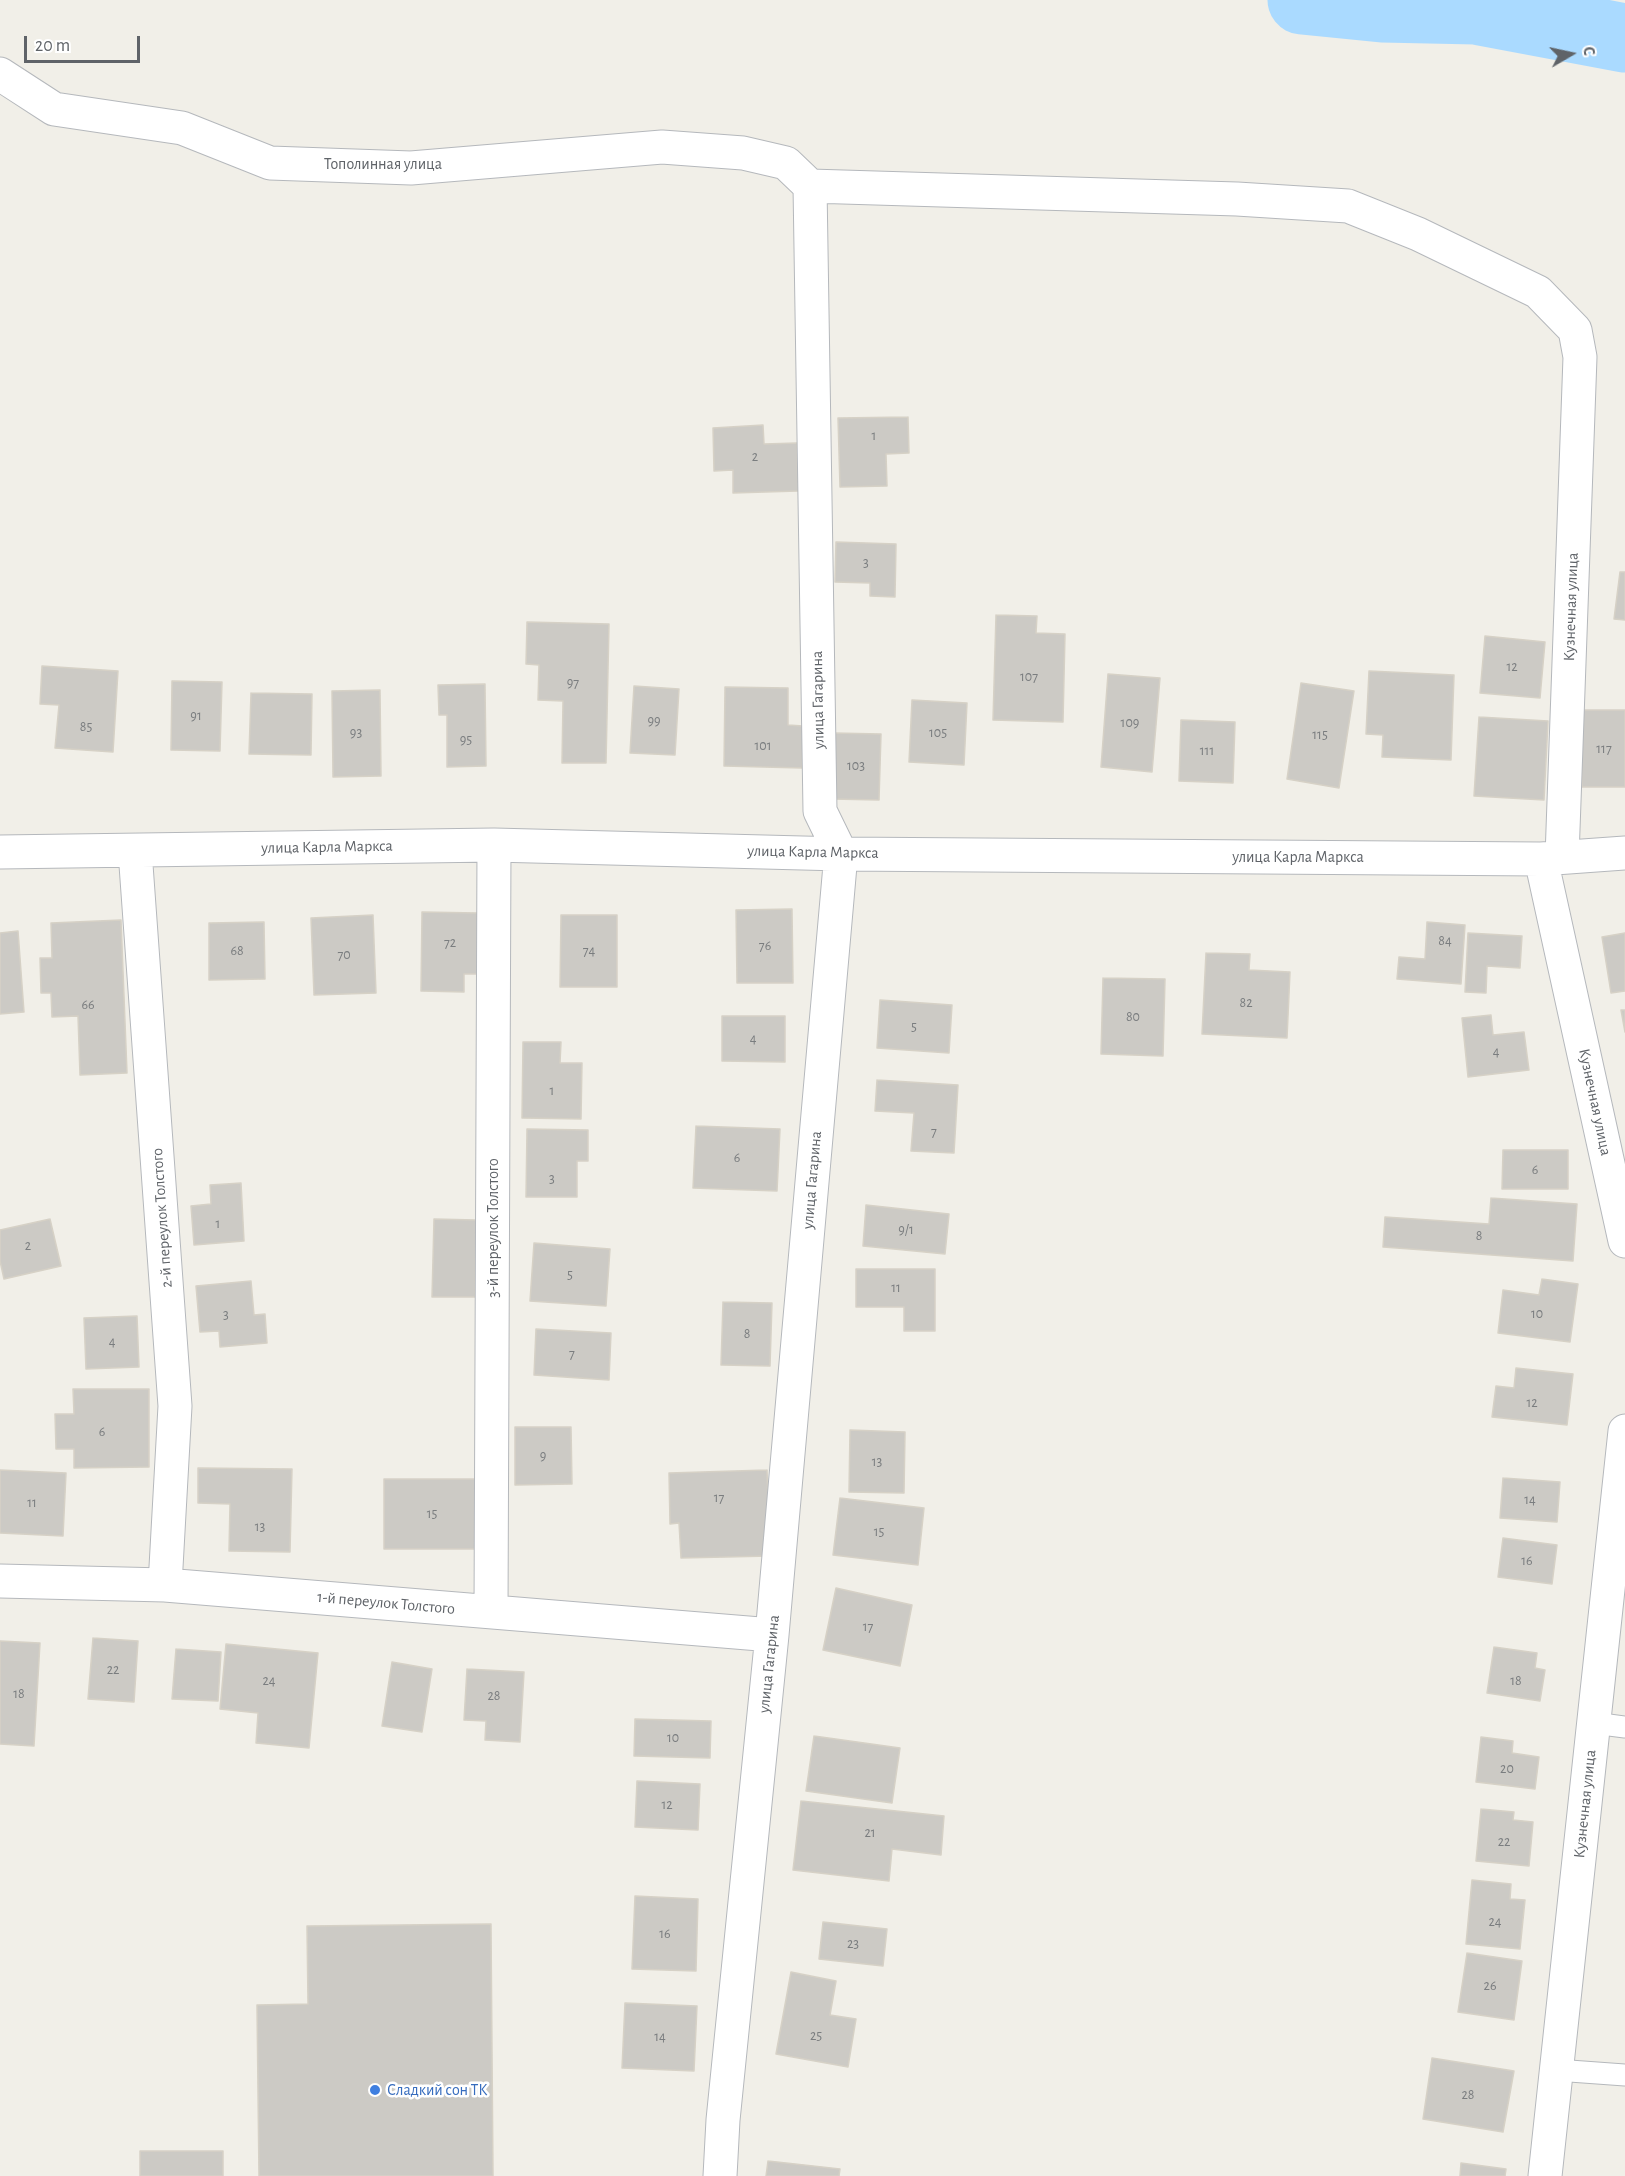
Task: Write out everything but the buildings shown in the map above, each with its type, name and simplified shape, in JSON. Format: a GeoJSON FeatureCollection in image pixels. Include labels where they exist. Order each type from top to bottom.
{"type":"FeatureCollection","features":[{"type":"Feature","properties":{"kind":"street","name":"Тополинная улица"},"geometry":{"type":"LineString","coordinates":[[0,74],[54,109],[182,128],[270,162],[411,168],[662,147],[743,153],[786,163],[810,186]]}},
{"type":"Feature","properties":{"kind":"street","name":"Кузнечная улица"},"geometry":{"type":"LineString","coordinates":[[810,186],[1237,199],[1348,206],[1418,234],[1538,292],[1575,330],[1580,357],[1552,858],[1625,1241]]}},
{"type":"Feature","properties":{"kind":"street","name":"улица Гагарина"},"geometry":{"type":"LineString","coordinates":[[720,2176],[723,2120],[772,1635],[841,854],[820,812],[810,186]]}},
{"type":"Feature","properties":{"kind":"street","name":"улица Карла Маркса"},"geometry":{"type":"LineString","coordinates":[[0,852],[494,845],[841,854],[1552,858],[1625,853]]}},
{"type":"Feature","properties":{"kind":"street","name":"3-й переулок Толстого"},"geometry":{"type":"LineString","coordinates":[[491,1611],[494,845]]}},
{"type":"Feature","properties":{"kind":"street","name":"2-й переулок Толстого"},"geometry":{"type":"LineString","coordinates":[[135,851],[175,1406],[165,1585]]}},
{"type":"Feature","properties":{"kind":"street","name":"Кузнечная улица"},"geometry":{"type":"LineString","coordinates":[[1545,2176],[1556,2070],[1609,1725],[1625,1431]]}},
{"type":"Feature","properties":{"kind":"street","name":"1-й переулок Толстого"},"geometry":{"type":"LineString","coordinates":[[0,1581],[165,1585],[772,1635]]}},
{"type":"Feature","properties":{"kind":"lane"},"geometry":{"type":"LineString","coordinates":[[1556,2070],[1625,2074]]}},
{"type":"Feature","properties":{"kind":"waterway"},"geometry":{"type":"LineString","coordinates":[[1302,0],[1382,8],[1476,10],[1625,38]]}},
{"type":"Feature","properties":{"kind":"place","name":"Сладкий сон ТК"},"geometry":{"type":"Point","coordinates":[375,2090]}}]}
